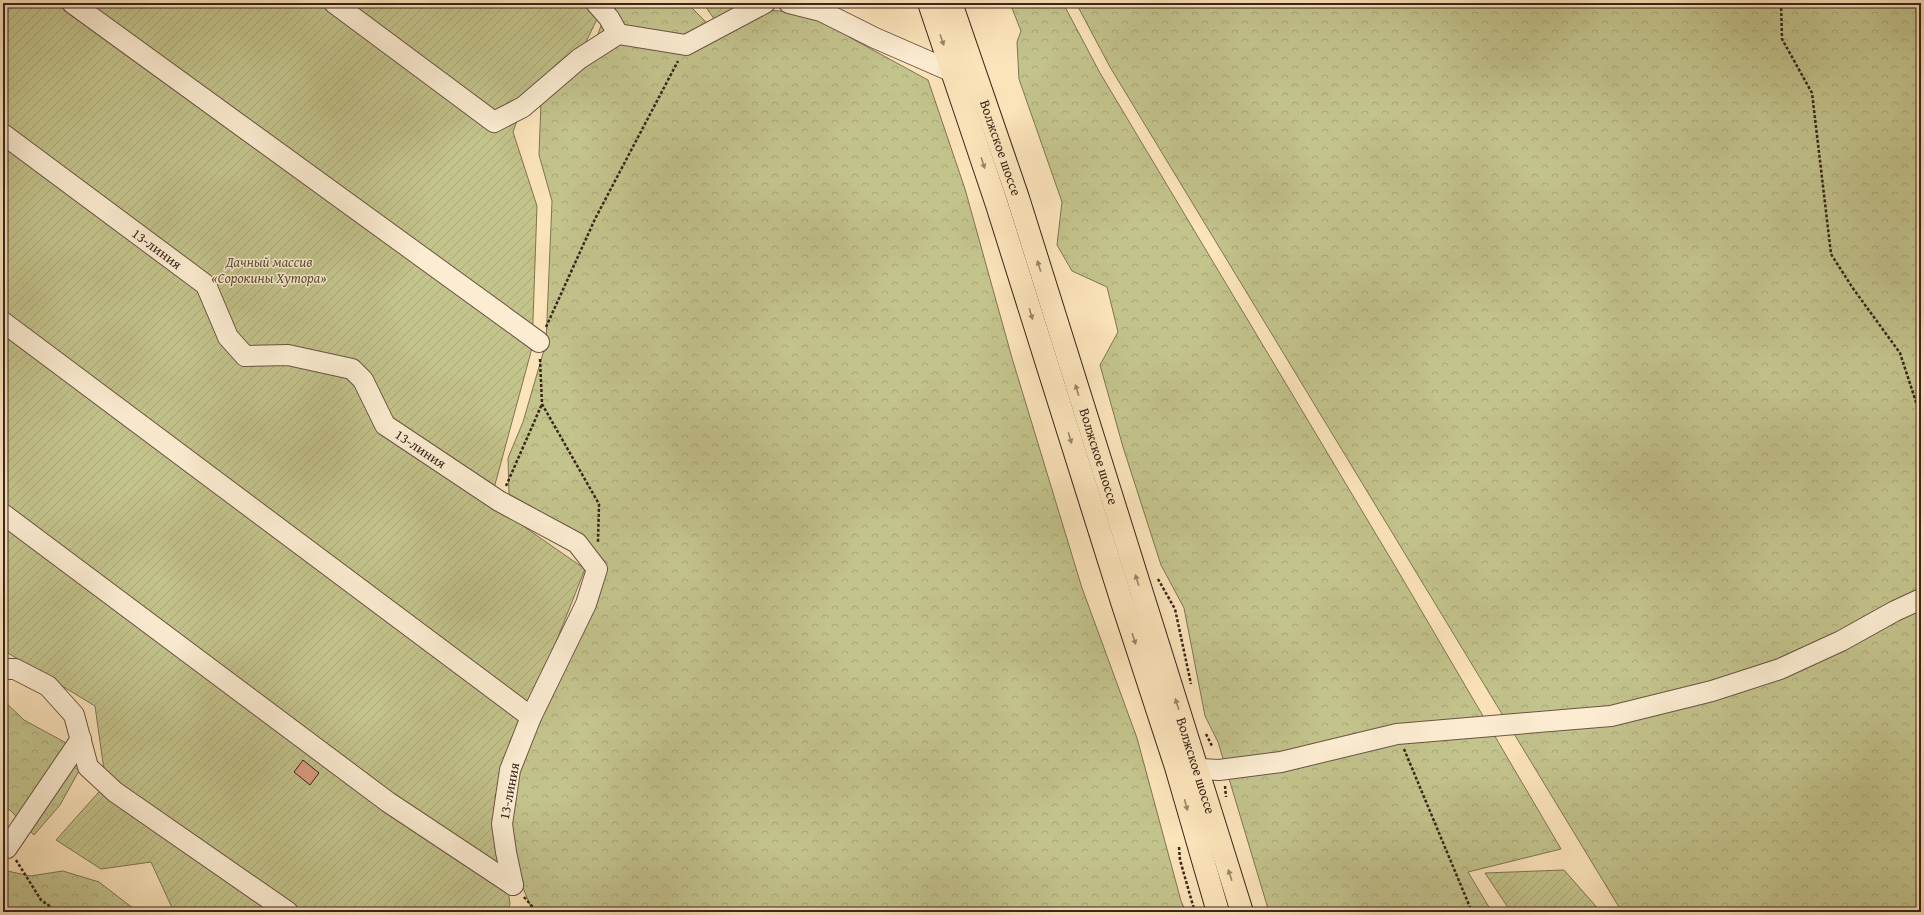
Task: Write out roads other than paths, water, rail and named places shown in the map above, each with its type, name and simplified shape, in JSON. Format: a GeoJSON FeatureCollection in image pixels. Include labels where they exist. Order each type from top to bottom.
{"type":"FeatureCollection","features":[{"type":"Feature","properties":{"kind":"main road","name":"Волжское шоссе"},"geometry":{"type":"LineString","coordinates":[[929,3],[1186,768],[1242,912]]}},
{"type":"Feature","properties":{"kind":"main road","name":"Волжское шоссе"},"geometry":{"type":"LineString","coordinates":[[951,3],[1018,198],[1186,768],[1218,912]]}},
{"type":"Feature","properties":{"kind":"lane"},"geometry":{"type":"LineString","coordinates":[[72,3],[539,342]]}},
{"type":"Feature","properties":{"kind":"lane"},"geometry":{"type":"LineString","coordinates":[[334,3],[494,122],[523,107],[579,59],[618,34],[686,45],[765,3]]}},
{"type":"Feature","properties":{"kind":"lane"},"geometry":{"type":"LineString","coordinates":[[596,3],[609,18],[618,34]]}},
{"type":"Feature","properties":{"kind":"lane"},"geometry":{"type":"LineString","coordinates":[[789,3],[820,7],[875,38],[953,72]]}},
{"type":"Feature","properties":{"kind":"lane","name":"13-линия"},"geometry":{"type":"LineString","coordinates":[[3,134],[206,285],[228,337],[245,356],[288,355],[352,369],[363,380],[385,425],[500,501],[577,543],[597,569],[586,604],[532,717],[510,770],[502,824],[513,885],[388,802],[3,514]]}},
{"type":"Feature","properties":{"kind":"lane"},"geometry":{"type":"LineString","coordinates":[[3,322],[532,717]]}},
{"type":"Feature","properties":{"kind":"lane"},"geometry":{"type":"LineString","coordinates":[[1186,768],[1219,770],[1281,762],[1397,734],[1611,716],[1698,694],[1780,669],[1841,641],[1895,611],[1921,599]]}},
{"type":"Feature","properties":{"kind":"lane"},"geometry":{"type":"LineString","coordinates":[[3,669],[15,669],[48,686],[74,715],[88,767],[115,792],[288,912]]}},
{"type":"Feature","properties":{"kind":"lane"},"geometry":{"type":"LineString","coordinates":[[5,847],[81,740]]}},
{"type":"Feature","properties":{"kind":"park label","name":"Дачный массив «Сорокины Хутора»"},"geometry":{"type":"Point","coordinates":[269,270]}}]}
